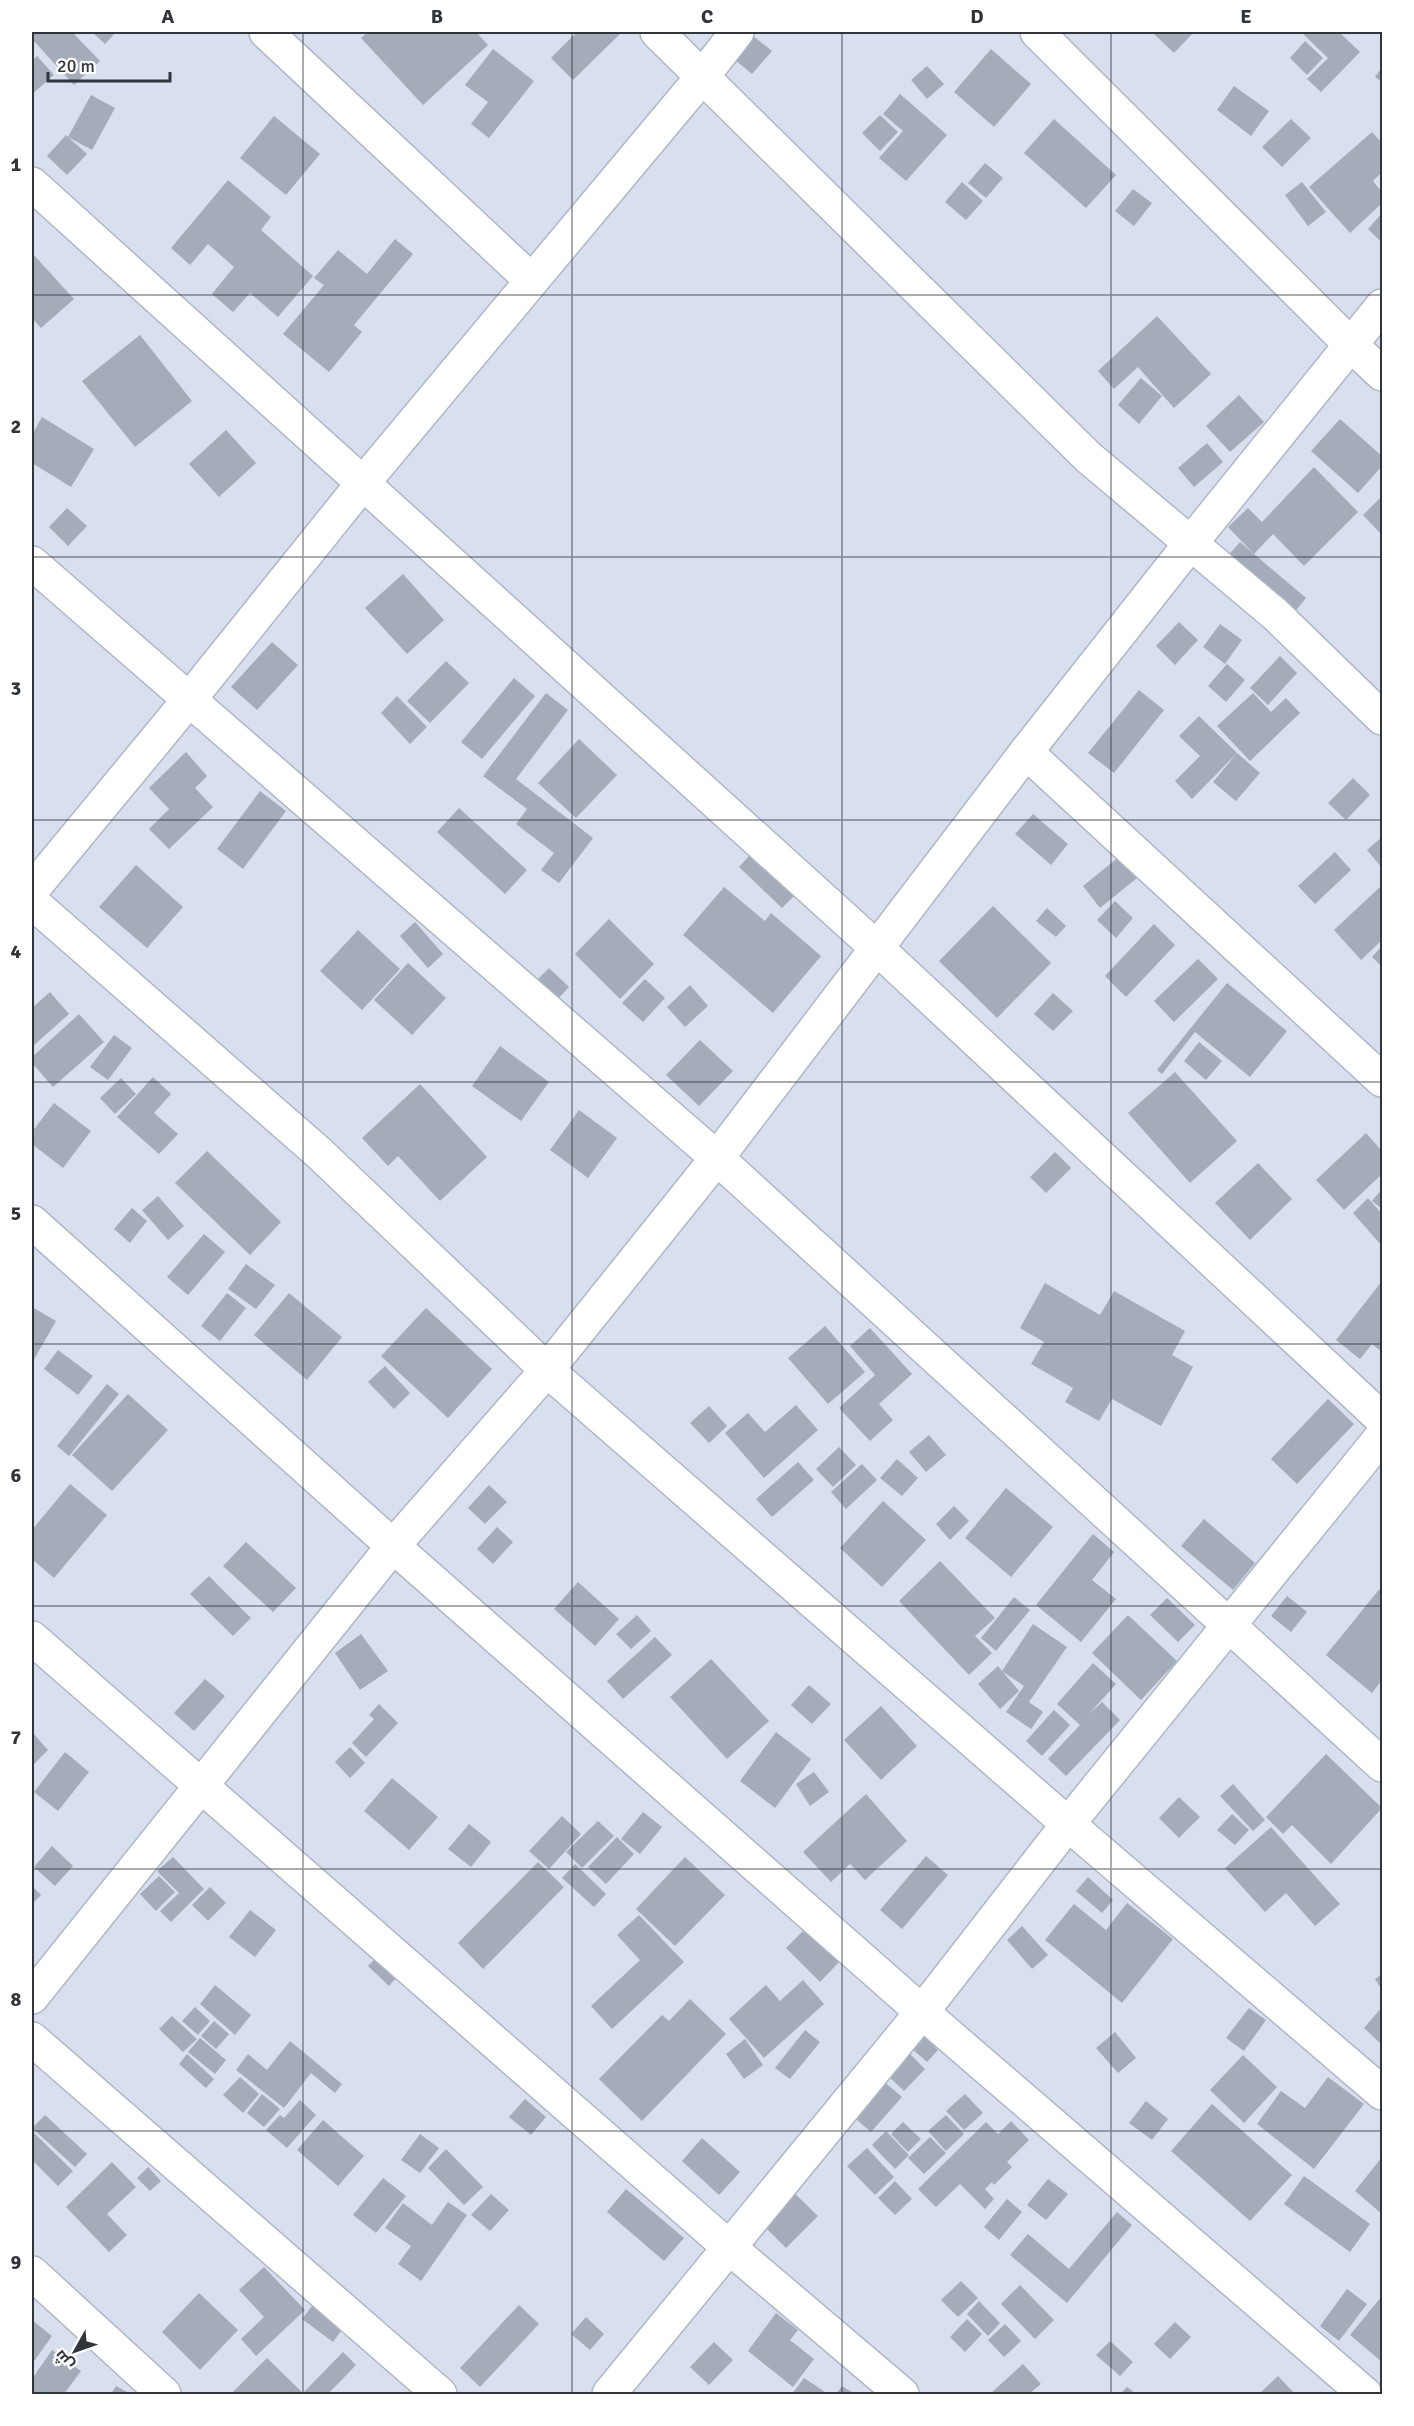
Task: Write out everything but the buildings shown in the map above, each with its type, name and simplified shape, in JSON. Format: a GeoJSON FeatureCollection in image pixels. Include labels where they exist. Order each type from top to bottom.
{"type":"FeatureCollection","features":[{"type":"Feature","properties":{"kind":"street"},"geometry":{"type":"LineString","coordinates":[[266,32],[531,280]]}},
{"type":"Feature","properties":{"kind":"street"},"geometry":{"type":"LineString","coordinates":[[657,32],[1088,457],[1276,615],[1383,718]]}},
{"type":"Feature","properties":{"kind":"street"},"geometry":{"type":"LineString","coordinates":[[32,890],[363,483],[703,76],[737,32]]}},
{"type":"Feature","properties":{"kind":"street"},"geometry":{"type":"LineString","coordinates":[[1037,32],[1350,344],[1383,374]]}},
{"type":"Feature","properties":{"kind":"street"},"geometry":{"type":"LineString","coordinates":[[32,184],[878,949],[1383,1419]]}},
{"type":"Feature","properties":{"kind":"street"},"geometry":{"type":"LineString","coordinates":[[32,1997],[393,1546],[547,1370],[717,1158],[1026,752],[1190,543],[1383,306]]}},
{"type":"Feature","properties":{"kind":"street"},"geometry":{"type":"LineString","coordinates":[[32,563],[188,701],[717,1158],[1383,1765]]}},
{"type":"Feature","properties":{"kind":"street"},"geometry":{"type":"LineString","coordinates":[[1026,752],[1383,1080]]}},
{"type":"Feature","properties":{"kind":"street"},"geometry":{"type":"LineString","coordinates":[[32,902],[318,1152],[547,1370],[1068,1824],[1383,2093]]}},
{"type":"Feature","properties":{"kind":"street"},"geometry":{"type":"LineString","coordinates":[[32,1222],[393,1546],[922,2012],[1365,2394]]}},
{"type":"Feature","properties":{"kind":"street"},"geometry":{"type":"LineString","coordinates":[[609,2394],[922,2012],[1068,1824],[1383,1436]]}},
{"type":"Feature","properties":{"kind":"street"},"geometry":{"type":"LineString","coordinates":[[32,1638],[730,2248],[902,2394]]}},
{"type":"Feature","properties":{"kind":"street"},"geometry":{"type":"LineString","coordinates":[[32,2039],[440,2394]]}},
{"type":"Feature","properties":{"kind":"street"},"geometry":{"type":"LineString","coordinates":[[32,2273],[153,2391]]}}]}
